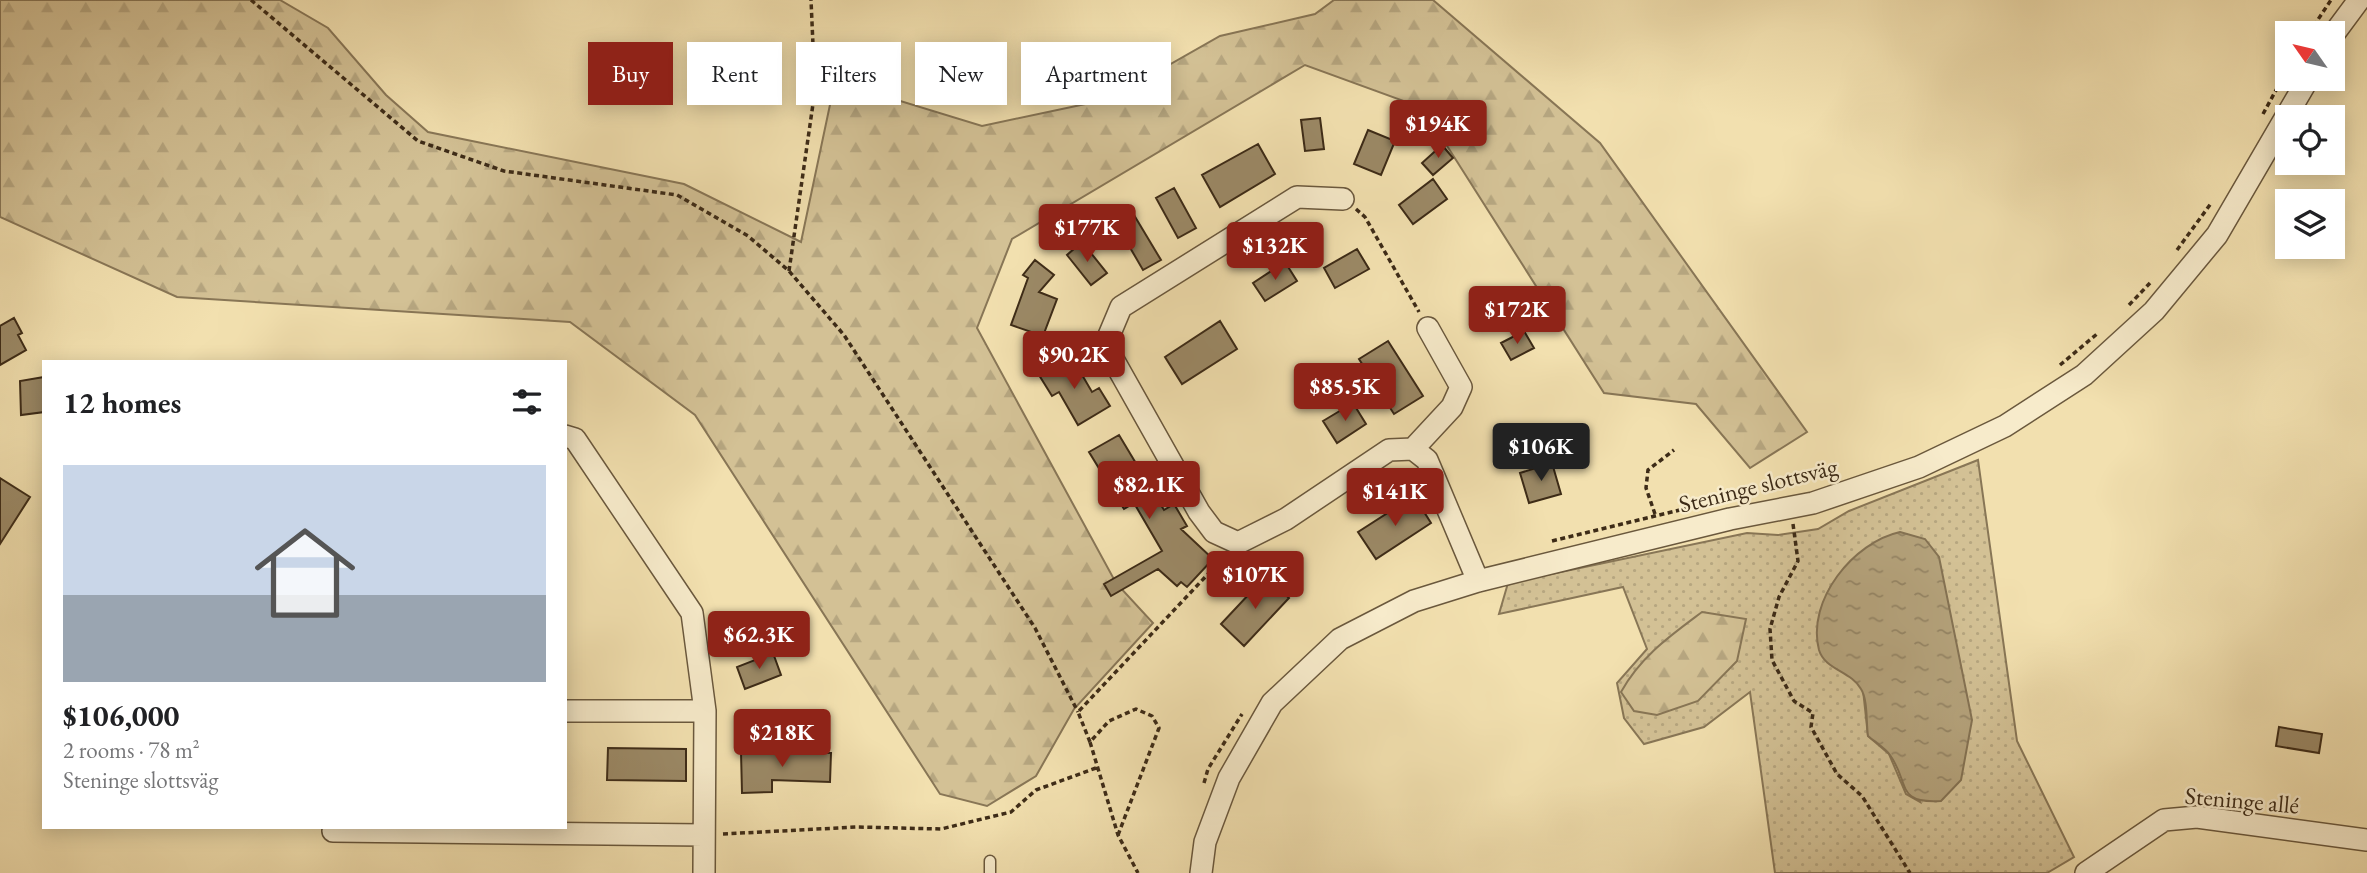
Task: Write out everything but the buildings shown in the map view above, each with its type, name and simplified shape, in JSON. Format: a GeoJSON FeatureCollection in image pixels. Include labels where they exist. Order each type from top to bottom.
{"type":"FeatureCollection","features":[{"type":"Feature","properties":{"kind":"street"},"geometry":{"type":"LineString","coordinates":[[2343,21],[2359,0]]}},
{"type":"Feature","properties":{"kind":"street","name":"Steninge slottsväg"},"geometry":{"type":"LineString","coordinates":[[1201,873],[1205,842],[1228,778],[1272,704],[1340,639],[1414,601],[1478,581],[1813,503],[1919,467],[2005,426],[2084,375],[2154,311],[2217,235],[2263,162],[2301,91]]}},
{"type":"Feature","properties":{"kind":"street"},"geometry":{"type":"LineString","coordinates":[[1343,199],[1297,197],[1121,307],[1111,324],[1105,345],[1199,512],[1214,532],[1238,543],[1286,519],[1390,450],[1413,449],[1427,460],[1478,581]]}},
{"type":"Feature","properties":{"kind":"street"},"geometry":{"type":"LineString","coordinates":[[1413,449],[1452,407],[1461,387],[1428,328]]}},
{"type":"Feature","properties":{"kind":"street"},"geometry":{"type":"LineString","coordinates":[[567,437],[575,439],[692,613],[705,711],[704,873]]}},
{"type":"Feature","properties":{"kind":"street"},"geometry":{"type":"LineString","coordinates":[[567,711],[705,711]]}},
{"type":"Feature","properties":{"kind":"street","name":"Steninge allé"},"geometry":{"type":"LineString","coordinates":[[2086,873],[2164,820],[2197,817],[2367,840]]}},
{"type":"Feature","properties":{"kind":"street"},"geometry":{"type":"LineString","coordinates":[[333,831],[704,835]]}},
{"type":"Feature","properties":{"kind":"path"},"geometry":{"type":"LineString","coordinates":[[251,0],[418,141],[504,171],[677,195],[748,236],[789,271],[844,335],[1035,628],[1078,712],[1090,742],[1118,835],[1138,873]]}},
{"type":"Feature","properties":{"kind":"path"},"geometry":{"type":"LineString","coordinates":[[789,271],[815,90],[811,0]]}},
{"type":"Feature","properties":{"kind":"path"},"geometry":{"type":"LineString","coordinates":[[2317,21],[2331,0]]}},
{"type":"Feature","properties":{"kind":"path"},"geometry":{"type":"LineString","coordinates":[[2259,122],[2276,91]]}},
{"type":"Feature","properties":{"kind":"path"},"geometry":{"type":"LineString","coordinates":[[1343,199],[1365,216],[1428,328]]}},
{"type":"Feature","properties":{"kind":"path"},"geometry":{"type":"LineString","coordinates":[[2176,251],[2213,201]]}},
{"type":"Feature","properties":{"kind":"path"},"geometry":{"type":"LineString","coordinates":[[2127,308],[2152,281]]}},
{"type":"Feature","properties":{"kind":"path"},"geometry":{"type":"LineString","coordinates":[[2053,371],[2099,332]]}},
{"type":"Feature","properties":{"kind":"path"},"geometry":{"type":"LineString","coordinates":[[1659,537],[1646,488],[1648,470],[1674,450]]}},
{"type":"Feature","properties":{"kind":"path"},"geometry":{"type":"LineString","coordinates":[[1550,541],[1690,507]]}},
{"type":"Feature","properties":{"kind":"path"},"geometry":{"type":"LineString","coordinates":[[1790,508],[1798,561],[1779,597],[1770,629],[1772,660],[1794,701],[1813,713],[1811,727],[1837,774],[1862,796],[1910,873]]}},
{"type":"Feature","properties":{"kind":"path"},"geometry":{"type":"LineString","coordinates":[[1078,712],[1238,543]]}},
{"type":"Feature","properties":{"kind":"path"},"geometry":{"type":"LineString","coordinates":[[1202,793],[1208,769],[1247,707]]}},
{"type":"Feature","properties":{"kind":"path"},"geometry":{"type":"LineString","coordinates":[[1090,742],[1109,721],[1136,709],[1152,716],[1159,728],[1118,835]]}},
{"type":"Feature","properties":{"kind":"path"},"geometry":{"type":"LineString","coordinates":[[704,835],[857,827],[941,829],[1011,812],[1036,790],[1096,768]]}},
{"type":"Feature","properties":{"kind":"green space"},"geometry":{"type":"Polygon","coordinates":[[[0,0],[280,0],[328,28],[386,95],[428,132],[684,184],[801,242],[830,105],[901,105],[901,101],[982,126],[1081,105],[1171,105],[1171,64],[1220,36],[1315,14],[1334,0],[1433,0],[1600,143],[1807,432],[1750,468],[1696,404],[1604,393],[1423,108],[1305,65],[1012,239],[977,328],[1116,583],[1153,623],[1074,709],[1036,776],[987,806],[940,794],[695,415],[570,322],[177,297],[0,217],[0,0]]]}},
{"type":"Feature","properties":{"kind":"green space"},"geometry":{"type":"Polygon","coordinates":[[[1978,460],[2017,741],[2074,857],[2047,873],[1775,873],[1750,692],[1704,727],[1644,744],[1624,718],[1617,683],[1647,649],[1623,587],[1499,614],[1508,583],[1747,533],[1778,535],[1818,529],[1849,511],[1978,460]],[[1830,588],[1822,607],[1818,630],[1863,690],[1868,736],[1889,754],[1906,794],[1920,802],[1830,588]]]}},
{"type":"Feature","properties":{"kind":"green space"},"geometry":{"type":"Polygon","coordinates":[[[1702,612],[1746,619],[1737,661],[1698,701],[1657,715],[1634,711],[1621,692],[1629,679],[1657,648],[1702,612]]]}},
{"type":"Feature","properties":{"kind":"water"},"geometry":{"type":"Polygon","coordinates":[[[1900,532],[1925,539],[1939,557],[1972,720],[1961,780],[1941,801],[1926,801],[1910,795],[1890,755],[1868,736],[1866,705],[1861,689],[1851,678],[1827,662],[1819,650],[1817,631],[1820,612],[1837,576],[1866,548],[1900,532]]]}}]}
